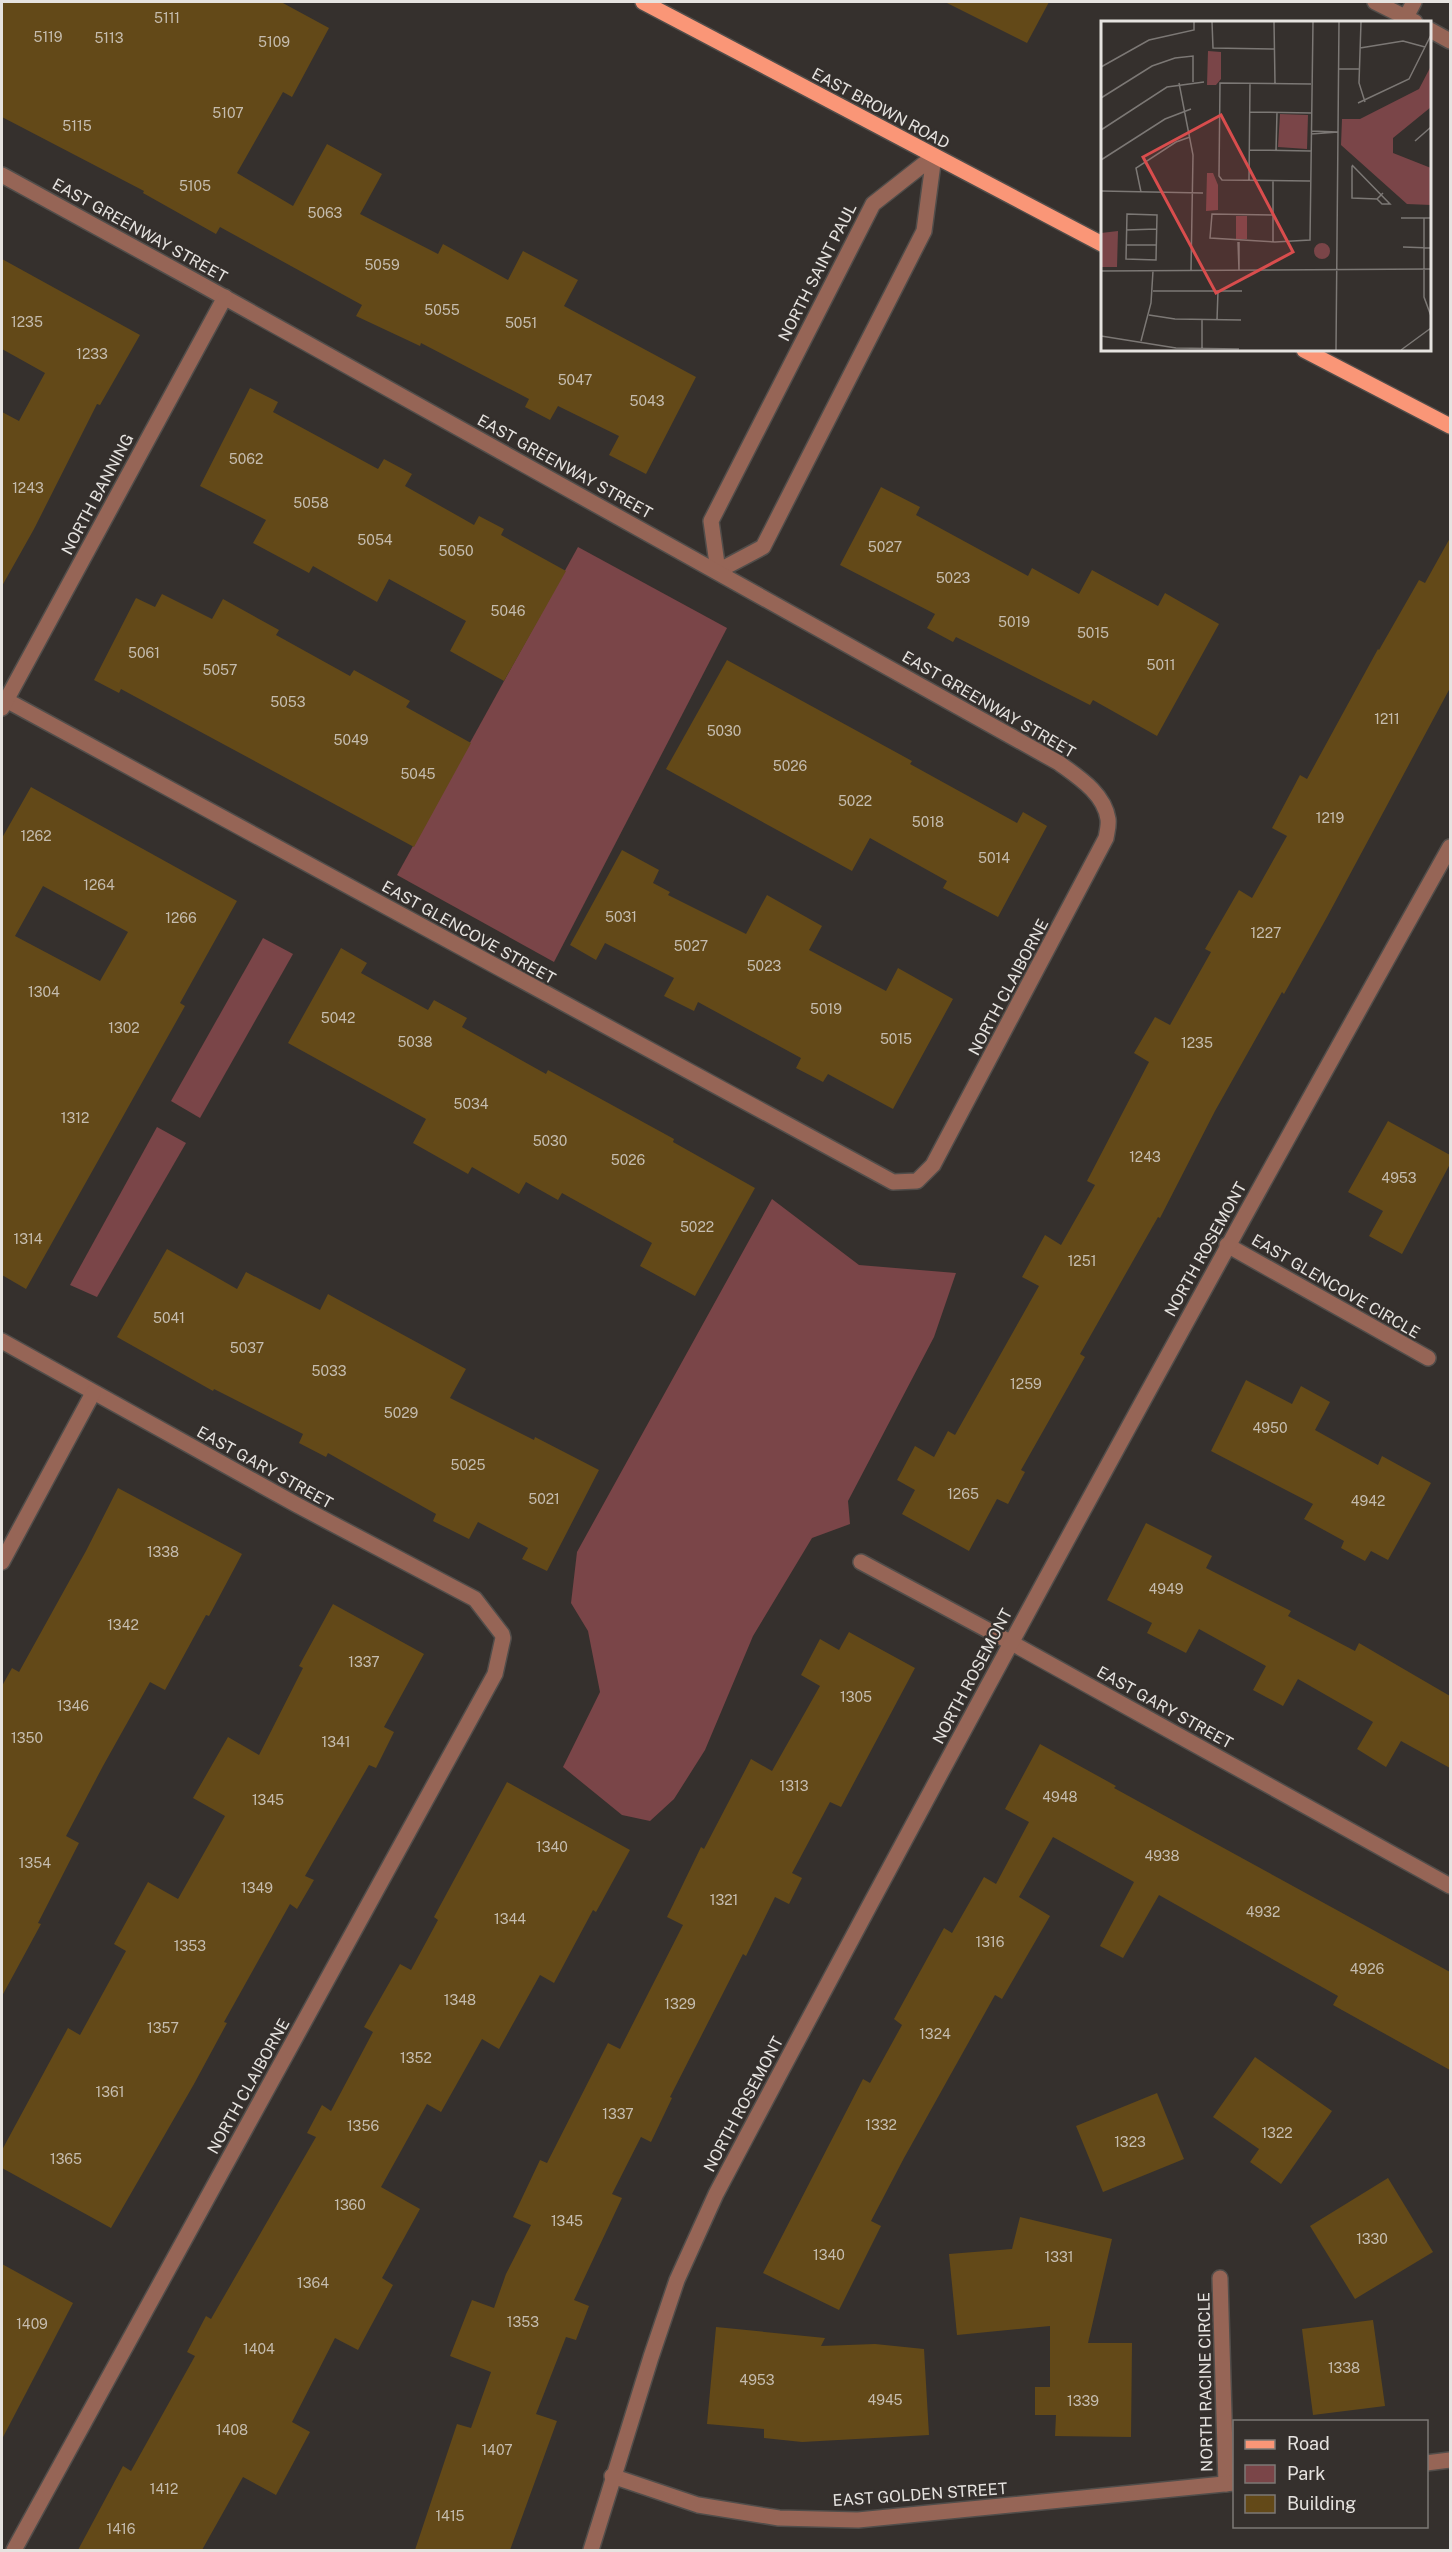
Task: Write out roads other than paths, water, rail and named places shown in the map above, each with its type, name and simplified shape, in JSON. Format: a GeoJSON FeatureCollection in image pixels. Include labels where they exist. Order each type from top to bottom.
{"type":"FeatureCollection","features":[{"type":"Feature","properties":{"kind":"main road","name":"EAST BROWN ROAD"},"geometry":{"type":"LineString","coordinates":[[643,2],[1101,243]]}},
{"type":"Feature","properties":{"kind":"main road"},"geometry":{"type":"LineString","coordinates":[[1306,351],[1450,426]]}},
{"type":"Feature","properties":{"kind":"street"},"geometry":{"type":"LineString","coordinates":[[1375,2],[1410,20],[1414,2]]}},
{"type":"Feature","properties":{"kind":"street"},"geometry":{"type":"LineString","coordinates":[[1431,31],[1450,41]]}},
{"type":"Feature","properties":{"kind":"street"},"geometry":{"type":"LineString","coordinates":[[718,571],[763,547],[924,231],[934,156]]}},
{"type":"Feature","properties":{"kind":"street","name":"NORTH SAINT PAUL"},"geometry":{"type":"LineString","coordinates":[[718,571],[711,521],[873,204],[934,156]]}},
{"type":"Feature","properties":{"kind":"street","name":"EAST GREENWAY STREET"},"geometry":{"type":"LineString","coordinates":[[2,175],[718,571],[1059,763],[1085,782],[1101,801]]}},
{"type":"Feature","properties":{"kind":"street","name":"NORTH BANNING"},"geometry":{"type":"LineString","coordinates":[[4,704],[225,297]]}},
{"type":"Feature","properties":{"kind":"street","name":"EAST GLENCOVE STREET"},"geometry":{"type":"LineString","coordinates":[[4,704],[872,1172],[893,1182],[917,1181]]}},
{"type":"Feature","properties":{"kind":"street","name":"NORTH CLAIBORNE"},"geometry":{"type":"LineString","coordinates":[[917,1181],[933,1165],[957,1124],[1106,838],[1108,819],[1101,801]]}},
{"type":"Feature","properties":{"kind":"street","name":"NORTH ROSEMONT"},"geometry":{"type":"LineString","coordinates":[[591,2550],[612,2476],[677,2280],[716,2194],[1010,1642],[1227,1245],[1450,847]]}},
{"type":"Feature","properties":{"kind":"street","name":"EAST GLENCOVE CIRCLE"},"geometry":{"type":"LineString","coordinates":[[1227,1245],[1428,1358]]}},
{"type":"Feature","properties":{"kind":"street","name":"EAST GARY STREET"},"geometry":{"type":"LineString","coordinates":[[2,1341],[297,1505],[475,1599],[502,1634]]}},
{"type":"Feature","properties":{"kind":"street"},"geometry":{"type":"LineString","coordinates":[[2,1562],[93,1393]]}},
{"type":"Feature","properties":{"kind":"street","name":"EAST GARY STREET"},"geometry":{"type":"LineString","coordinates":[[861,1562],[1450,1886]]}},
{"type":"Feature","properties":{"kind":"street","name":"NORTH CLAIBORNE"},"geometry":{"type":"LineString","coordinates":[[14,2550],[495,1674],[502,1634]]}},
{"type":"Feature","properties":{"kind":"street","name":"NORTH RACINE CIRCLE"},"geometry":{"type":"LineString","coordinates":[[1220,2278],[1230,2484]]}},
{"type":"Feature","properties":{"kind":"street"},"geometry":{"type":"LineString","coordinates":[[1428,2463],[1450,2460]]}},
{"type":"Feature","properties":{"kind":"street","name":"EAST GOLDEN STREET"},"geometry":{"type":"LineString","coordinates":[[612,2476],[698,2505],[779,2518],[858,2520],[1230,2484]]}}]}
